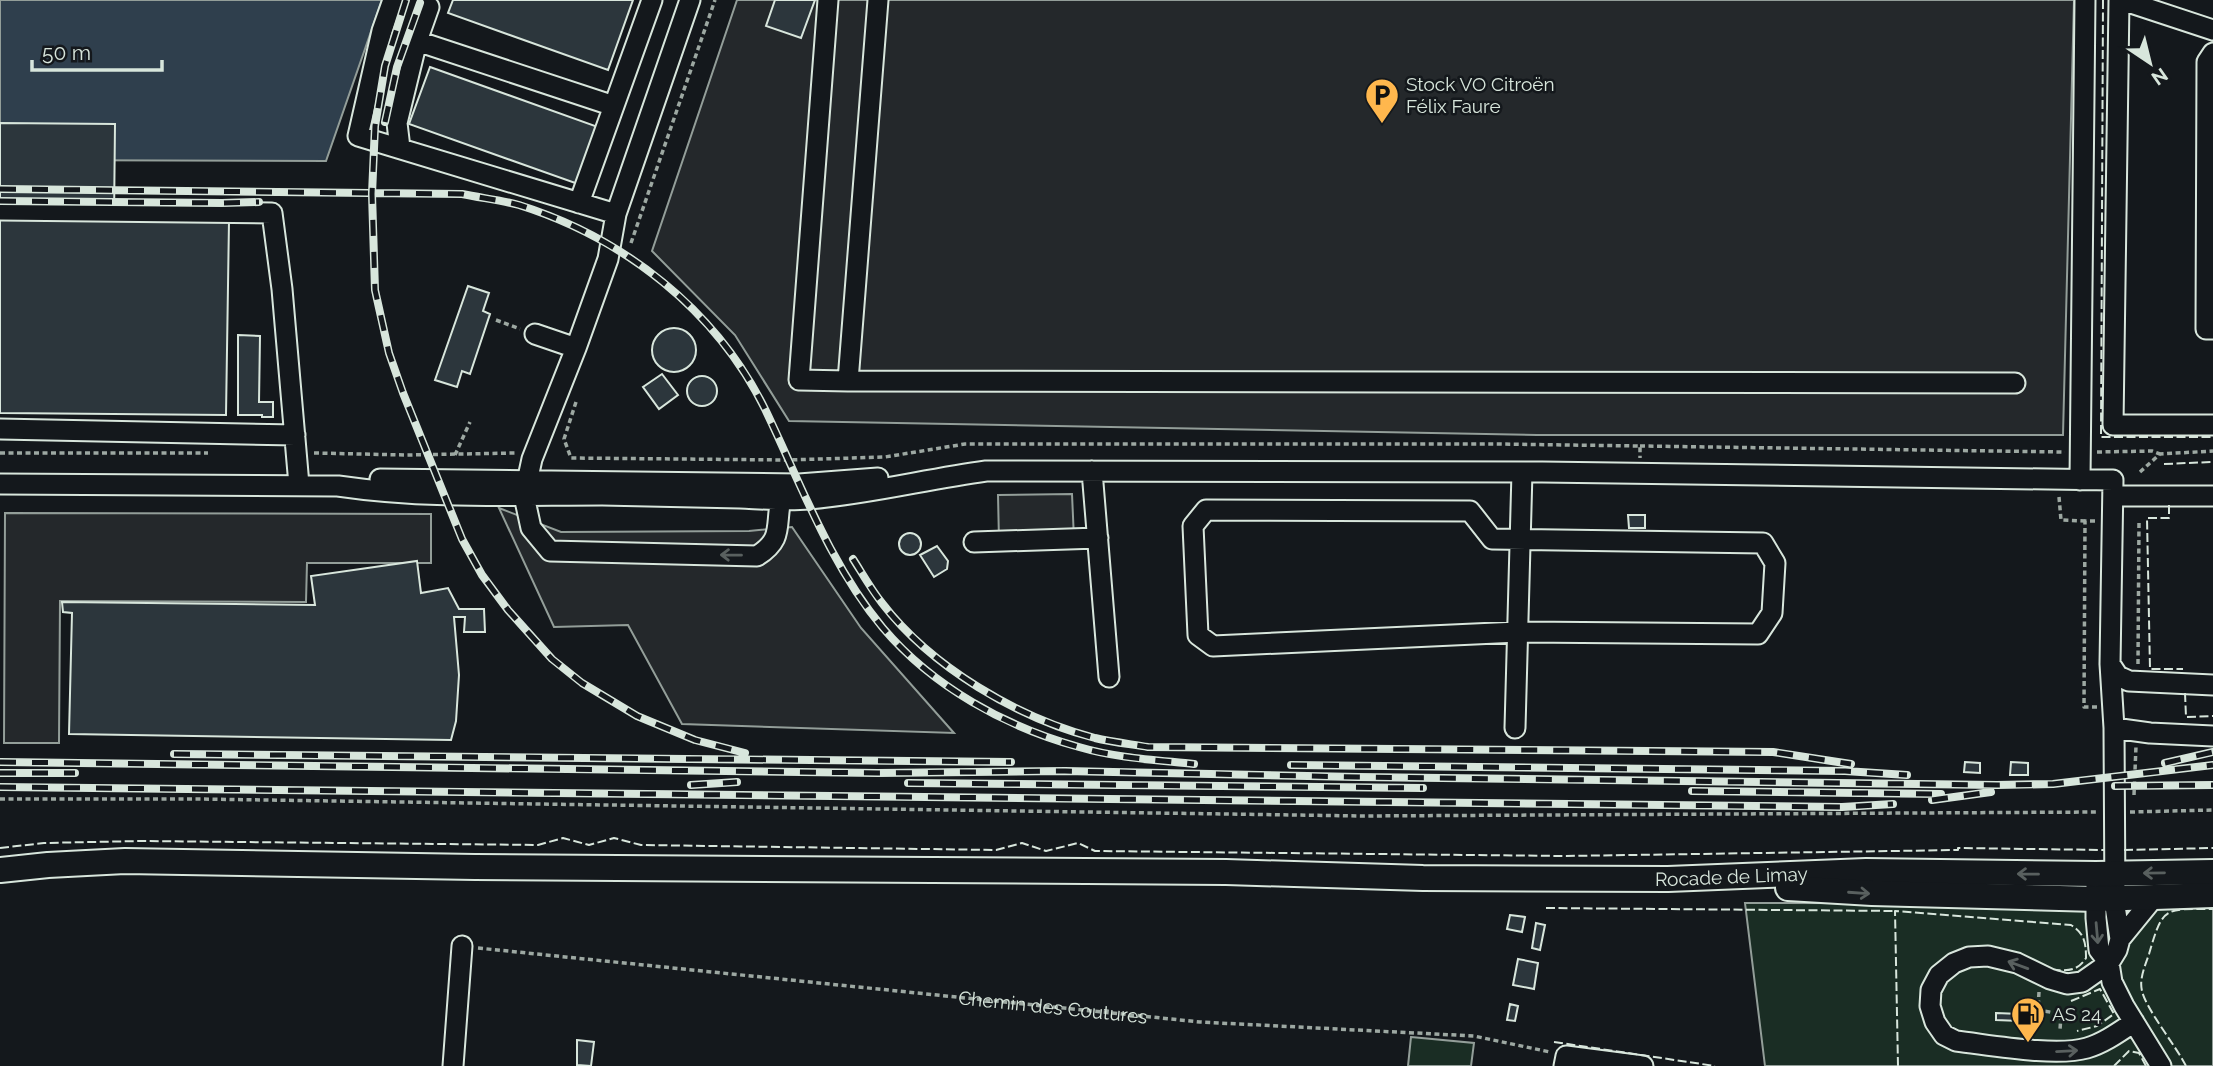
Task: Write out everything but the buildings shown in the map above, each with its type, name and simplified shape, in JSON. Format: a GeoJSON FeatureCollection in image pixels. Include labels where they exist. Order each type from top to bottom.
{"type":"FeatureCollection","features":[{"type":"Feature","properties":{"kind":"main road","name":"Rocade de Limay"},"geometry":{"type":"LineString","coordinates":[[0,870],[125,860],[489,867],[1226,872],[1423,878],[1668,879],[1872,894],[2106,886],[2213,872]]}},
{"type":"Feature","properties":{"kind":"main road","name":"Rocade de Limay"},"geometry":{"type":"LineString","coordinates":[[2106,886],[2155,896],[2213,895]]}},
{"type":"Feature","properties":{"kind":"street"},"geometry":{"type":"LineString","coordinates":[[393,0],[382,32],[358,136],[615,214]]}},
{"type":"Feature","properties":{"kind":"street"},"geometry":{"type":"LineString","coordinates":[[579,203],[652,0]]}},
{"type":"Feature","properties":{"kind":"street"},"geometry":{"type":"LineString","coordinates":[[690,0],[615,214],[608,259],[543,428],[526,488],[531,528],[550,551],[757,556],[778,537],[780,499]]}},
{"type":"Feature","properties":{"kind":"street"},"geometry":{"type":"LineString","coordinates":[[828,0],[799,380],[2015,383]]}},
{"type":"Feature","properties":{"kind":"street"},"geometry":{"type":"LineString","coordinates":[[848,381],[878,0]]}},
{"type":"Feature","properties":{"kind":"street"},"geometry":{"type":"LineString","coordinates":[[2080,480],[2085,0]]}},
{"type":"Feature","properties":{"kind":"street"},"geometry":{"type":"LineString","coordinates":[[2213,30],[2120,0],[2113,425],[2213,425]]}},
{"type":"Feature","properties":{"kind":"street"},"geometry":{"type":"LineString","coordinates":[[400,148],[397,123],[429,7]]}},
{"type":"Feature","properties":{"kind":"street"},"geometry":{"type":"LineString","coordinates":[[418,41],[614,106]]}},
{"type":"Feature","properties":{"kind":"street"},"geometry":{"type":"LineString","coordinates":[[2213,53],[2207,62],[2206,328],[2213,329]]}},
{"type":"Feature","properties":{"kind":"street"},"geometry":{"type":"LineString","coordinates":[[0,211],[272,213],[282,289],[299,485]]}},
{"type":"Feature","properties":{"kind":"street"},"geometry":{"type":"LineString","coordinates":[[536,334],[576,348]]}},
{"type":"Feature","properties":{"kind":"street"},"geometry":{"type":"LineString","coordinates":[[0,429],[295,435]]}},
{"type":"Feature","properties":{"kind":"street"},"geometry":{"type":"LineString","coordinates":[[526,488],[600,495],[806,499],[862,493],[937,477],[986,471],[1522,472],[2113,480],[2110,664],[2114,727],[2114,812],[2099,950],[2109,963],[2112,982],[2161,1066]]}},
{"type":"Feature","properties":{"kind":"street"},"geometry":{"type":"LineString","coordinates":[[1093,471],[1109,677]]}},
{"type":"Feature","properties":{"kind":"street"},"geometry":{"type":"LineString","coordinates":[[1516,728],[1522,472]]}},
{"type":"Feature","properties":{"kind":"street"},"geometry":{"type":"LineString","coordinates":[[0,484],[299,485],[405,493],[526,488],[799,484],[916,475],[937,477]]}},
{"type":"Feature","properties":{"kind":"street"},"geometry":{"type":"LineString","coordinates":[[2113,496],[2213,496]]}},
{"type":"Feature","properties":{"kind":"street"},"geometry":{"type":"LineString","coordinates":[[1206,510],[1470,511],[1492,539],[1521,540],[1763,543],[1775,563],[1772,613],[1758,634],[1518,632],[1213,646],[1198,635],[1193,526],[1206,510]]}},
{"type":"Feature","properties":{"kind":"street"},"geometry":{"type":"LineString","coordinates":[[974,542],[1098,538]]}},
{"type":"Feature","properties":{"kind":"street"},"geometry":{"type":"LineString","coordinates":[[2110,664],[2118,676],[2129,681],[2213,685]]}},
{"type":"Feature","properties":{"kind":"street"},"geometry":{"type":"LineString","coordinates":[[2114,727],[2150,733],[2213,736]]}},
{"type":"Feature","properties":{"kind":"street"},"geometry":{"type":"LineString","coordinates":[[2106,886],[2120,939]]}},
{"type":"Feature","properties":{"kind":"street"},"geometry":{"type":"LineString","coordinates":[[2134,1022],[2105,1041],[2067,1052],[1956,1041],[1944,1034],[1935,1022],[1930,1006],[1931,990],[1939,975],[1954,963],[1969,957],[1988,956],[2017,963],[2067,984],[2082,982],[2109,963],[2120,939],[2155,896]]}},
{"type":"Feature","properties":{"kind":"street"},"geometry":{"type":"LineString","coordinates":[[453,1066],[462,946]]}},
{"type":"Feature","properties":{"kind":"street"},"geometry":{"type":"LineString","coordinates":[[1565,1061],[1643,1066]]}},
{"type":"Feature","properties":{"kind":"path"},"geometry":{"type":"LineString","coordinates":[[631,243],[715,0]]}},
{"type":"Feature","properties":{"kind":"path"},"geometry":{"type":"LineString","coordinates":[[496,320],[536,334]]}},
{"type":"Feature","properties":{"kind":"path"},"geometry":{"type":"LineString","coordinates":[[576,402],[564,439],[571,458],[788,460],[885,457],[965,444],[1499,444],[2152,451],[2160,454],[2213,450]]}},
{"type":"Feature","properties":{"kind":"path"},"geometry":{"type":"LineString","coordinates":[[455,455],[470,422]]}},
{"type":"Feature","properties":{"kind":"path"},"geometry":{"type":"LineString","coordinates":[[1640,446],[1640,474]]}},
{"type":"Feature","properties":{"kind":"path"},"geometry":{"type":"LineString","coordinates":[[2140,472],[2160,454]]}},
{"type":"Feature","properties":{"kind":"path"},"geometry":{"type":"LineString","coordinates":[[2058,480],[2061,520],[2095,521]]}},
{"type":"Feature","properties":{"kind":"path"},"geometry":{"type":"LineString","coordinates":[[2085,521],[2084,707],[2102,707]]}},
{"type":"Feature","properties":{"kind":"path"},"geometry":{"type":"LineString","coordinates":[[2138,682],[2139,523]]}},
{"type":"Feature","properties":{"kind":"path"},"geometry":{"type":"LineString","coordinates":[[0,799],[198,799],[1361,816],[2213,810]]}},
{"type":"Feature","properties":{"kind":"path","name":"Chemin des Coutures"},"geometry":{"type":"LineString","coordinates":[[462,946],[1200,1022],[1474,1036],[1565,1061]]}},
{"type":"Feature","properties":{"kind":"path"},"geometry":{"type":"LineString","coordinates":[[2040,986],[2038,1010],[2061,1014],[2060,1030]]}},
{"type":"Feature","properties":{"kind":"green space"},"geometry":{"type":"Polygon","coordinates":[[[1745,903],[2213,904],[2213,1066],[1765,1066],[1745,903]]]}},
{"type":"Feature","properties":{"kind":"green space"},"geometry":{"type":"Polygon","coordinates":[[[1411,1037],[1474,1043],[1471,1066],[1408,1066],[1411,1037]]]}},
{"type":"Feature","properties":{"kind":"shaded area","name":"Stock VO Citroën Félix Faure"},"geometry":{"type":"Polygon","coordinates":[[[737,0],[2074,0],[2063,435],[1537,435],[789,421],[735,335],[652,251],[737,0]]]}},
{"type":"Feature","properties":{"kind":"shaded area"},"geometry":{"type":"Polygon","coordinates":[[[1072,494],[1074,539],[999,541],[998,495],[1072,494]]]}},
{"type":"Feature","properties":{"kind":"shaded area"},"geometry":{"type":"Polygon","coordinates":[[[499,508],[561,532],[749,531],[792,527],[861,628],[954,733],[682,724],[628,625],[554,627],[499,508]]]}},
{"type":"Feature","properties":{"kind":"shaded area"},"geometry":{"type":"Polygon","coordinates":[[[5,513],[431,514],[431,563],[307,563],[306,602],[60,601],[59,743],[4,743],[5,513]]]}},
{"type":"Feature","properties":{"kind":"water"},"geometry":{"type":"Polygon","coordinates":[[[0,0],[382,0],[326,161],[0,160],[0,0]]]}},
{"type":"Feature","properties":{"kind":"railway"},"geometry":{"type":"LineString","coordinates":[[406,0],[385,66],[375,126],[372,194],[375,290],[389,353],[462,539],[482,575],[508,610],[552,659],[582,683],[637,716],[695,740],[745,753]]}},
{"type":"Feature","properties":{"kind":"railway"},"geometry":{"type":"LineString","coordinates":[[385,122],[397,67],[420,3]]}},
{"type":"Feature","properties":{"kind":"railway"},"geometry":{"type":"LineString","coordinates":[[0,189],[462,194],[519,205],[558,219],[595,237],[663,282],[721,340],[745,373],[765,409],[817,522],[847,577],[883,628],[924,669],[972,702],[1052,739],[1107,754],[1194,764]]}},
{"type":"Feature","properties":{"kind":"railway"},"geometry":{"type":"LineString","coordinates":[[0,201],[259,202]]}},
{"type":"Feature","properties":{"kind":"railway"},"geometry":{"type":"LineString","coordinates":[[853,559],[878,598],[902,626],[951,669],[978,687],[1036,717],[1101,739],[1148,747],[1773,752],[1851,764]]}},
{"type":"Feature","properties":{"kind":"railway"},"geometry":{"type":"LineString","coordinates":[[2165,763],[2213,752]]}},
{"type":"Feature","properties":{"kind":"railway"},"geometry":{"type":"LineString","coordinates":[[174,754],[1011,762]]}},
{"type":"Feature","properties":{"kind":"railway"},"geometry":{"type":"LineString","coordinates":[[0,762],[878,773],[1065,771],[1997,785],[2053,784],[2213,765]]}},
{"type":"Feature","properties":{"kind":"railway"},"geometry":{"type":"LineString","coordinates":[[1291,765],[1845,771],[1907,775]]}},
{"type":"Feature","properties":{"kind":"railway"},"geometry":{"type":"LineString","coordinates":[[0,773],[75,773]]}},
{"type":"Feature","properties":{"kind":"railway"},"geometry":{"type":"LineString","coordinates":[[691,785],[737,782]]}},
{"type":"Feature","properties":{"kind":"railway"},"geometry":{"type":"LineString","coordinates":[[908,783],[1423,788]]}},
{"type":"Feature","properties":{"kind":"railway"},"geometry":{"type":"LineString","coordinates":[[2115,786],[2213,785]]}},
{"type":"Feature","properties":{"kind":"railway"},"geometry":{"type":"LineString","coordinates":[[0,787],[1842,807],[1893,804]]}},
{"type":"Feature","properties":{"kind":"railway"},"geometry":{"type":"LineString","coordinates":[[1692,791],[1941,794]]}},
{"type":"Feature","properties":{"kind":"railway"},"geometry":{"type":"LineString","coordinates":[[1932,800],[1991,792]]}},
{"type":"Feature","properties":{"kind":"fence"},"geometry":{"type":"LineString","coordinates":[[2103,0],[2101,437],[2213,437]]}},
{"type":"Feature","properties":{"kind":"fence"},"geometry":{"type":"LineString","coordinates":[[2164,464],[2213,462]]}},
{"type":"Feature","properties":{"kind":"fence"},"geometry":{"type":"LineString","coordinates":[[2169,505],[2169,518],[2147,518],[2150,669],[2183,669]]}},
{"type":"Feature","properties":{"kind":"fence"},"geometry":{"type":"LineString","coordinates":[[2185,693],[2186,717],[2213,716]]}},
{"type":"Feature","properties":{"kind":"fence"},"geometry":{"type":"LineString","coordinates":[[0,848],[44,843],[140,841],[538,845],[563,838],[589,845],[614,838],[641,845],[996,850],[1022,843],[1046,851],[1078,843],[1095,851],[1565,856],[1958,848],[2105,850]]}},
{"type":"Feature","properties":{"kind":"fence"},"geometry":{"type":"LineString","coordinates":[[2124,850],[2213,848]]}},
{"type":"Feature","properties":{"kind":"fence"},"geometry":{"type":"LineString","coordinates":[[1546,908],[1895,911]]}},
{"type":"Feature","properties":{"kind":"fence"},"geometry":{"type":"LineString","coordinates":[[2186,1066],[2145,999],[2141,986],[2142,977],[2158,927],[2168,913],[2184,909],[2213,909]]}},
{"type":"Feature","properties":{"kind":"fence"},"geometry":{"type":"LineString","coordinates":[[1898,1066],[1895,911],[2071,925],[2079,931],[2083,939],[2086,958],[2073,969],[2056,970]]}},
{"type":"Feature","properties":{"kind":"fence"},"geometry":{"type":"LineString","coordinates":[[2071,1001],[2100,989],[2114,1014],[2097,1026],[2077,1031]]}},
{"type":"Feature","properties":{"kind":"fence"},"geometry":{"type":"LineString","coordinates":[[1554,1042],[1715,1066]]}},
{"type":"Feature","properties":{"kind":"fence"},"geometry":{"type":"LineString","coordinates":[[2114,1066],[2129,1051],[2139,1053],[2146,1066]]}},
{"type":"Feature","properties":{"kind":"place","name":"Stock VO Citroën Félix Faure"},"geometry":{"type":"Point","coordinates":[1382,125]}},
{"type":"Feature","properties":{"kind":"place","name":"AS 24"},"geometry":{"type":"Point","coordinates":[2028,1044]}}]}
